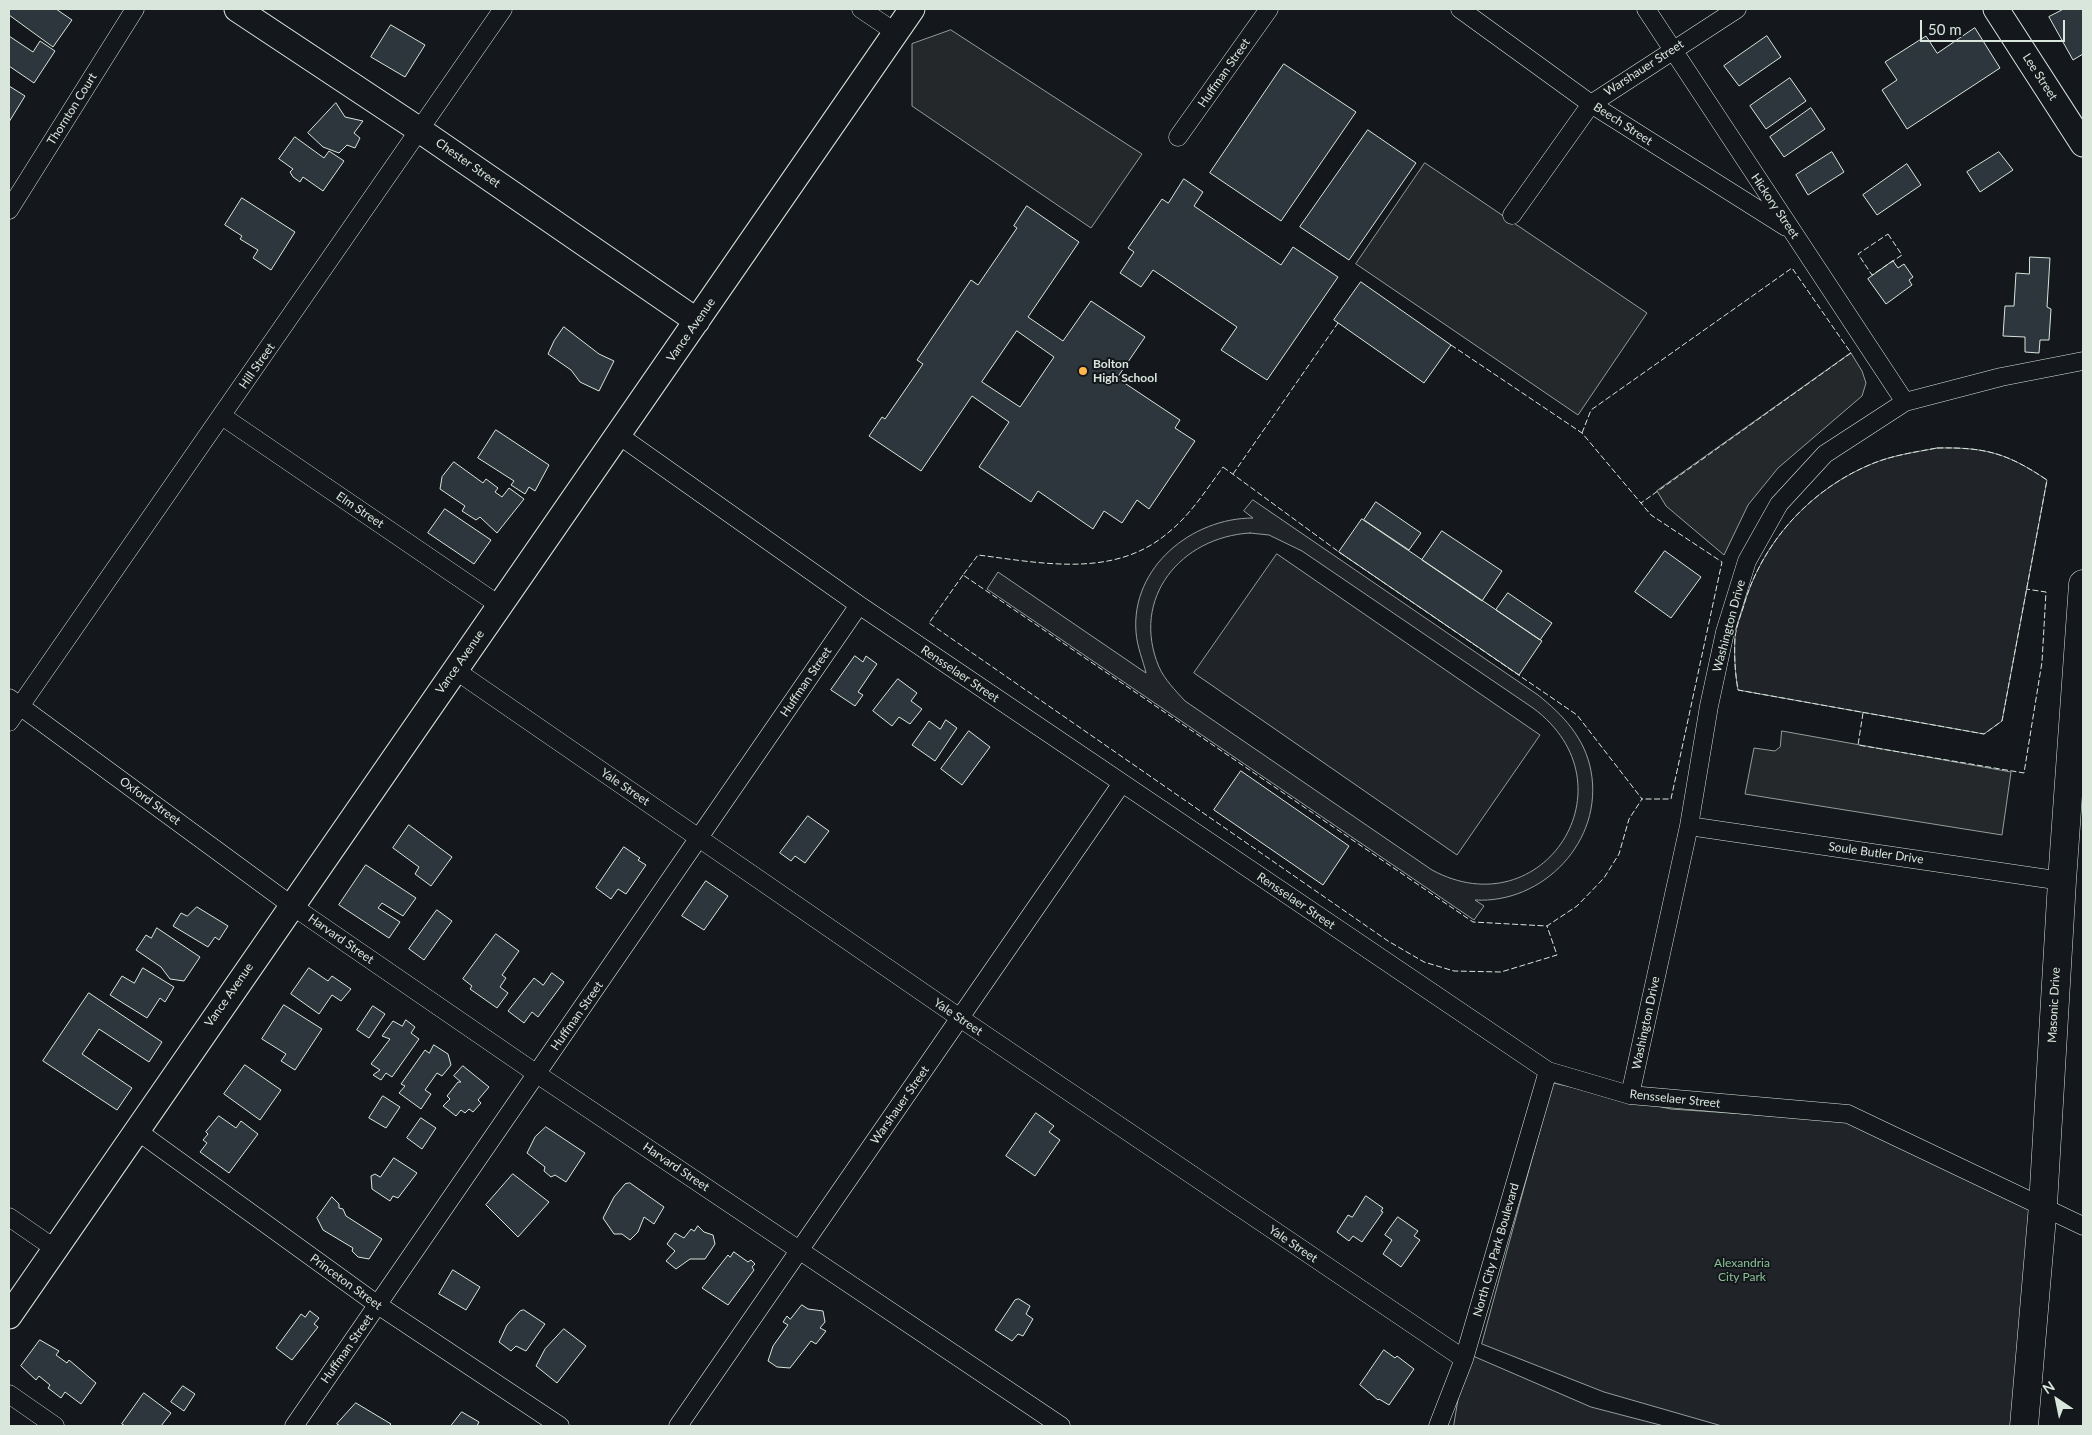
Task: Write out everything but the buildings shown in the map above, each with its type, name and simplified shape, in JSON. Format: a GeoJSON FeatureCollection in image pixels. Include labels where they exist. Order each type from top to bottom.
{"type":"FeatureCollection","features":[{"type":"Feature","properties":{"kind":"main road","name":"Masonic Drive"},"geometry":{"type":"LineString","coordinates":[[2024,1426],[2042,1205],[2083,584]]}},
{"type":"Feature","properties":{"kind":"street","name":"Thornton Court"},"geometry":{"type":"LineString","coordinates":[[9,210],[135,9]]}},
{"type":"Feature","properties":{"kind":"street","name":"Chester Street"},"geometry":{"type":"LineString","coordinates":[[236,9],[421,131],[697,322]]}},
{"type":"Feature","properties":{"kind":"street","name":"Hill Street"},"geometry":{"type":"LineString","coordinates":[[9,722],[14,702],[222,416],[421,131],[503,9]]}},
{"type":"Feature","properties":{"kind":"street"},"geometry":{"type":"LineString","coordinates":[[861,9],[896,32]]}},
{"type":"Feature","properties":{"kind":"street","name":"Vance Avenue"},"geometry":{"type":"LineString","coordinates":[[9,1316],[616,434],[697,322],[912,9]]}},
{"type":"Feature","properties":{"kind":"street","name":"Huffman Street"},"geometry":{"type":"LineString","coordinates":[[1178,137],[1269,9]]}},
{"type":"Feature","properties":{"kind":"street","name":"Beech Street"},"geometry":{"type":"LineString","coordinates":[[1460,9],[1591,104],[1792,231]]}},
{"type":"Feature","properties":{"kind":"street","name":"Hickory Street"},"geometry":{"type":"LineString","coordinates":[[1646,9],[1905,402]]}},
{"type":"Feature","properties":{"kind":"street","name":"Warshauer Street"},"geometry":{"type":"LineString","coordinates":[[1512,215],[1591,104],[1737,9]]}},
{"type":"Feature","properties":{"kind":"street","name":"Lee Street"},"geometry":{"type":"LineString","coordinates":[[1996,9],[2083,144]]}},
{"type":"Feature","properties":{"kind":"street","name":"Washington Drive"},"geometry":{"type":"LineString","coordinates":[[1630,1096],[1689,826],[1719,660],[1747,561],[1779,504],[1825,454],[1905,402],[2001,377],[2083,361]]}},
{"type":"Feature","properties":{"kind":"street","name":"Elm Street"},"geometry":{"type":"LineString","coordinates":[[222,416],[499,605]]}},
{"type":"Feature","properties":{"kind":"street","name":"Rensselaer Street"},"geometry":{"type":"LineString","coordinates":[[616,434],[859,605],[1548,1071],[1630,1096],[1848,1114],[2083,1226]]}},
{"type":"Feature","properties":{"kind":"street","name":"Huffman Street"},"geometry":{"type":"LineString","coordinates":[[294,1426],[859,605]]}},
{"type":"Feature","properties":{"kind":"street","name":"Yale Street"},"geometry":{"type":"LineString","coordinates":[[454,670],[960,1018],[1464,1359]]}},
{"type":"Feature","properties":{"kind":"street","name":"Oxford Street"},"geometry":{"type":"LineString","coordinates":[[14,702],[291,905]]}},
{"type":"Feature","properties":{"kind":"street","name":"Warshauer Street"},"geometry":{"type":"LineString","coordinates":[[678,1426],[1122,783]]}},
{"type":"Feature","properties":{"kind":"street","name":"Soule Butler Drive"},"geometry":{"type":"LineString","coordinates":[[1689,826],[2062,881]]}},
{"type":"Feature","properties":{"kind":"street","name":"Harvard Street"},"geometry":{"type":"LineString","coordinates":[[291,905],[537,1074],[1061,1426]]}},
{"type":"Feature","properties":{"kind":"street","name":"North City Park Boulevard"},"geometry":{"type":"LineString","coordinates":[[1438,1426],[1464,1359],[1548,1071]]}},
{"type":"Feature","properties":{"kind":"street","name":"Princeton Street"},"geometry":{"type":"LineString","coordinates":[[136,1130],[378,1305],[560,1426]]}},
{"type":"Feature","properties":{"kind":"street"},"geometry":{"type":"LineString","coordinates":[[9,1217],[54,1248]]}},
{"type":"Feature","properties":{"kind":"street"},"geometry":{"type":"LineString","coordinates":[[9,1394],[55,1426]]}},
{"type":"Feature","properties":{"kind":"green space"},"geometry":{"type":"Polygon","coordinates":[[[1937,448],[1969,449],[1995,454],[2020,463],[2047,480],[2002,721],[1984,734],[1738,690],[1735,671],[1735,637],[1738,622],[1751,584],[1762,561],[1792,520],[1829,487],[1851,474],[1889,458],[1937,448]]]}},
{"type":"Feature","properties":{"kind":"green space"},"geometry":{"type":"Polygon","coordinates":[[[1253,500],[1538,695],[1572,728],[1588,759],[1593,797],[1588,821],[1578,844],[1563,863],[1545,879],[1524,891],[1500,898],[1475,900],[1484,906],[1474,920],[987,589],[998,572],[1146,673],[1136,632],[1137,608],[1144,587],[1155,567],[1170,551],[1188,537],[1208,527],[1230,520],[1253,518],[1244,511],[1253,500]],[[1250,533],[1225,537],[1203,546],[1183,559],[1168,576],[1157,595],[1151,618],[1152,642],[1159,667],[1170,685],[1185,701],[1432,870],[1472,883],[1509,881],[1540,865],[1563,840],[1576,809],[1577,774],[1563,740],[1533,708],[1302,551],[1269,535],[1250,533]]]}},
{"type":"Feature","properties":{"kind":"green space"},"geometry":{"type":"Polygon","coordinates":[[[1277,554],[1540,735],[1457,855],[1194,673],[1277,554]]]}},
{"type":"Feature","properties":{"kind":"green space","name":"Alexandria City Park"},"geometry":{"type":"Polygon","coordinates":[[[1553,1083],[1671,1109],[1846,1121],[2041,1207],[2025,1426],[1722,1426],[1604,1392],[1482,1344],[1553,1083]]]}},
{"type":"Feature","properties":{"kind":"green space"},"geometry":{"type":"Polygon","coordinates":[[[1466,1353],[1591,1407],[1664,1426],[1454,1426],[1466,1353]]]}},
{"type":"Feature","properties":{"kind":"shaded area"},"geometry":{"type":"Polygon","coordinates":[[[951,30],[1142,154],[1091,228],[912,106],[912,44],[951,30]]]}},
{"type":"Feature","properties":{"kind":"shaded area"},"geometry":{"type":"Polygon","coordinates":[[[1425,163],[1647,313],[1578,415],[1356,264],[1425,163]]]}},
{"type":"Feature","properties":{"kind":"shaded area"},"geometry":{"type":"Polygon","coordinates":[[[1851,353],[1862,371],[1866,383],[1862,396],[1778,468],[1748,505],[1724,555],[1666,506],[1657,491],[1851,353]]]}},
{"type":"Feature","properties":{"kind":"shaded area"},"geometry":{"type":"Polygon","coordinates":[[[1782,731],[2011,772],[2002,835],[1745,794],[1754,748],[1775,751],[1780,747],[1782,731]]]}},
{"type":"Feature","properties":{"kind":"fence"},"geometry":{"type":"LineString","coordinates":[[1888,234],[1902,255],[1872,275],[1858,254],[1888,234]]}},
{"type":"Feature","properties":{"kind":"fence"},"geometry":{"type":"LineString","coordinates":[[1582,433],[1591,410],[1792,268],[1851,353],[1641,503]]}},
{"type":"Feature","properties":{"kind":"fence"},"geometry":{"type":"LineString","coordinates":[[1233,474],[1338,323]]}},
{"type":"Feature","properties":{"kind":"fence"},"geometry":{"type":"LineString","coordinates":[[1451,345],[1582,433],[1651,515],[1722,562],[1671,799],[1642,799]]}},
{"type":"Feature","properties":{"kind":"fence"},"geometry":{"type":"LineString","coordinates":[[1937,448],[1969,449],[1995,454],[2020,463],[2047,480],[2002,721],[1984,734],[1738,690],[1735,671],[1735,637],[1738,622],[1751,584],[1762,561],[1792,520],[1829,487],[1851,474],[1889,458],[1937,448]]}},
{"type":"Feature","properties":{"kind":"fence"},"geometry":{"type":"LineString","coordinates":[[1223,467],[1339,552],[1577,715],[1642,799],[1629,819],[1619,854],[1604,878],[1577,906],[1547,926],[1473,922],[963,575],[978,555],[1052,564],[1102,562],[1125,557],[1148,547],[1177,525],[1198,501],[1223,467]]}},
{"type":"Feature","properties":{"kind":"fence"},"geometry":{"type":"LineString","coordinates":[[963,575],[929,623],[1388,941],[1424,962],[1454,971],[1501,972],[1557,955],[1547,926]]}},
{"type":"Feature","properties":{"kind":"fence"},"geometry":{"type":"LineString","coordinates":[[1863,713],[1858,745],[2024,773],[2042,662],[2046,592],[2026,589]]}},
{"type":"Feature","properties":{"kind":"place","name":"Bolton High School"},"geometry":{"type":"Point","coordinates":[1083,371]}}]}
